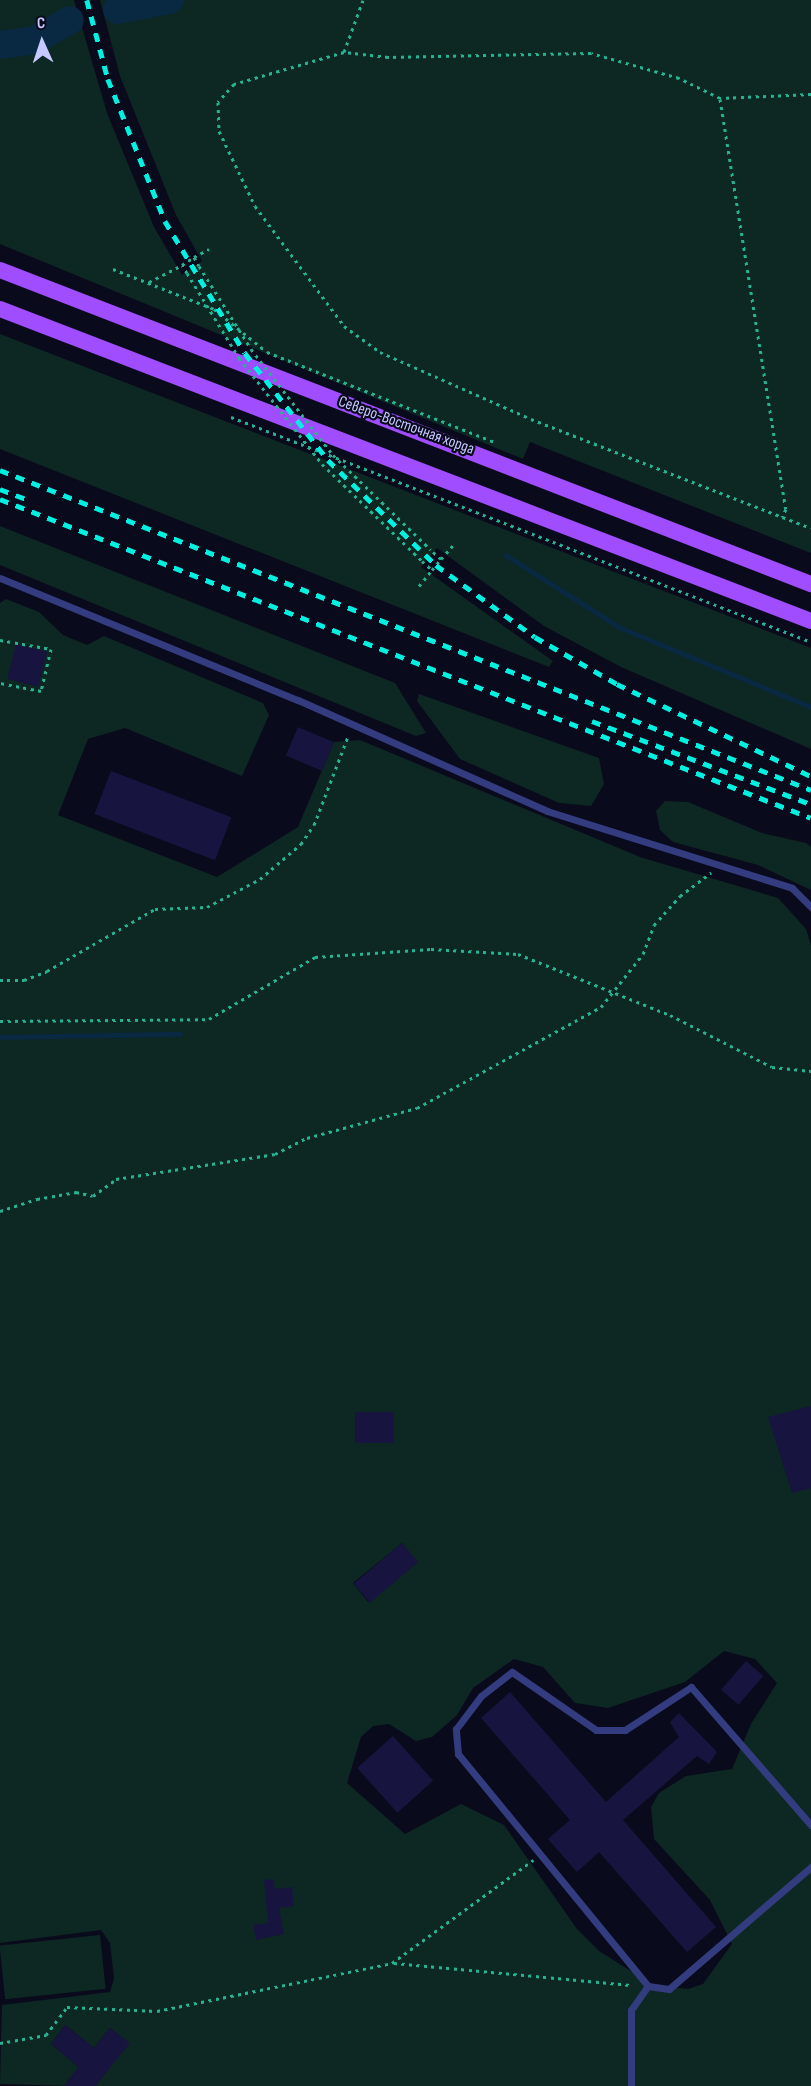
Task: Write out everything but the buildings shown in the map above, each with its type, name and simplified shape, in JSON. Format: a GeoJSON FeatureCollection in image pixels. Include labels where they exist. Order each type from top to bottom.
{"type":"FeatureCollection","features":[{"type":"Feature","properties":{"kind":"main road","name":"Северо-Восточная хорда"},"geometry":{"type":"LineString","coordinates":[[0,270],[811,584]]}},
{"type":"Feature","properties":{"kind":"main road","name":"Северо-Восточная хорда"},"geometry":{"type":"LineString","coordinates":[[0,309],[811,621]]}},
{"type":"Feature","properties":{"kind":"lane"},"geometry":{"type":"LineString","coordinates":[[0,578],[353,724],[547,811],[792,888],[811,907]]}},
{"type":"Feature","properties":{"kind":"lane"},"geometry":{"type":"LineString","coordinates":[[811,1825],[691,1687],[625,1730],[596,1730],[512,1672],[481,1696],[456,1729],[458,1754],[543,1853],[648,1986],[669,1989],[811,1867]]}},
{"type":"Feature","properties":{"kind":"lane"},"geometry":{"type":"LineString","coordinates":[[632,2086],[631,2010],[648,1986]]}},
{"type":"Feature","properties":{"kind":"path"},"geometry":{"type":"LineString","coordinates":[[344,52],[363,0]]}},
{"type":"Feature","properties":{"kind":"path"},"geometry":{"type":"LineString","coordinates":[[811,94],[720,98],[679,78],[591,53],[388,57],[344,52],[244,80],[218,102],[219,131],[255,206],[344,326],[380,352],[531,419],[811,528]]}},
{"type":"Feature","properties":{"kind":"path"},"geometry":{"type":"LineString","coordinates":[[720,98],[786,508],[782,517]]}},
{"type":"Feature","properties":{"kind":"path"},"geometry":{"type":"LineString","coordinates":[[148,283],[209,249]]}},
{"type":"Feature","properties":{"kind":"path"},"geometry":{"type":"LineString","coordinates":[[194,257],[251,349],[333,455],[441,559]]}},
{"type":"Feature","properties":{"kind":"path"},"geometry":{"type":"LineString","coordinates":[[182,265],[239,358],[322,464],[432,570]]}},
{"type":"Feature","properties":{"kind":"path"},"geometry":{"type":"LineString","coordinates":[[113,268],[214,309],[267,352],[503,446]]}},
{"type":"Feature","properties":{"kind":"path"},"geometry":{"type":"LineString","coordinates":[[222,413],[811,642]]}},
{"type":"Feature","properties":{"kind":"path"},"geometry":{"type":"LineString","coordinates":[[419,586],[454,544]]}},
{"type":"Feature","properties":{"kind":"path"},"geometry":{"type":"LineString","coordinates":[[0,640],[51,649],[41,691],[0,683]]}},
{"type":"Feature","properties":{"kind":"path"},"geometry":{"type":"LineString","coordinates":[[0,980],[24,980],[47,971],[155,909],[207,907],[260,879],[301,844],[314,825],[353,724]]}},
{"type":"Feature","properties":{"kind":"path"},"geometry":{"type":"LineString","coordinates":[[0,1212],[37,1198],[76,1192],[93,1196],[116,1179],[275,1155],[307,1138],[417,1108],[557,1035],[601,1007],[643,954],[667,910],[723,865]]}},
{"type":"Feature","properties":{"kind":"path"},"geometry":{"type":"LineString","coordinates":[[0,1021],[209,1019],[315,957],[430,949],[518,954],[612,991],[772,1067],[811,1071]]}},
{"type":"Feature","properties":{"kind":"path"},"geometry":{"type":"LineString","coordinates":[[392,1963],[543,1853]]}},
{"type":"Feature","properties":{"kind":"path"},"geometry":{"type":"LineString","coordinates":[[0,2043],[46,2035],[67,2007],[158,2012],[392,1963],[648,1986]]}},
{"type":"Feature","properties":{"kind":"green space"},"geometry":{"type":"Polygon","coordinates":[[[0,0],[74,0],[107,113],[154,227],[182,275],[202,261],[176,215],[120,76],[100,0],[811,0],[811,553],[530,442],[523,459],[0,244],[0,0]]]}},
{"type":"Feature","properties":{"kind":"green space"},"geometry":{"type":"Polygon","coordinates":[[[0,334],[811,648],[811,749],[621,667],[544,626],[437,548],[421,567],[553,661],[549,667],[0,449],[0,334]]]}},
{"type":"Feature","properties":{"kind":"green space"},"geometry":{"type":"Polygon","coordinates":[[[0,526],[395,683],[426,733],[416,736],[0,565],[0,526]]]}},
{"type":"Feature","properties":{"kind":"green space"},"geometry":{"type":"Polygon","coordinates":[[[6,599],[39,612],[63,635],[87,645],[104,636],[263,703],[269,715],[242,776],[125,728],[88,739],[58,815],[217,877],[298,827],[334,742],[360,740],[640,857],[778,898],[806,929],[811,945],[811,2086],[95,2086],[129,2043],[110,2028],[94,2048],[65,2025],[51,2044],[79,2067],[67,2082],[71,2086],[0,2084],[2,2005],[110,1992],[114,1978],[110,1943],[101,1930],[0,1943],[0,603],[6,599]],[[402,1543],[353,1583],[368,1602],[417,1562],[402,1543]],[[724,1651],[685,1682],[608,1708],[575,1703],[543,1667],[514,1659],[473,1688],[457,1715],[432,1737],[416,1741],[389,1724],[373,1726],[361,1737],[347,1783],[405,1834],[461,1804],[504,1825],[577,1929],[599,1951],[653,1985],[688,1989],[703,1984],[732,1944],[710,1900],[654,1839],[651,1807],[659,1793],[686,1776],[732,1769],[751,1724],[777,1683],[755,1659],[724,1651]]]}},
{"type":"Feature","properties":{"kind":"green space"},"geometry":{"type":"Polygon","coordinates":[[[419,694],[599,758],[604,784],[591,806],[559,803],[460,759],[417,701],[419,694]]]}},
{"type":"Feature","properties":{"kind":"green space"},"geometry":{"type":"Polygon","coordinates":[[[665,801],[688,802],[762,833],[806,843],[811,847],[811,890],[758,865],[673,842],[660,830],[656,811],[665,801]]]}},
{"type":"Feature","properties":{"kind":"green space"},"geometry":{"type":"Polygon","coordinates":[[[100,1935],[106,1989],[5,1999],[0,1946],[100,1935]]]}},
{"type":"Feature","properties":{"kind":"waterway"},"geometry":{"type":"LineString","coordinates":[[117,10],[170,0]]}},
{"type":"Feature","properties":{"kind":"waterway"},"geometry":{"type":"LineString","coordinates":[[0,45],[35,40],[70,20]]}},
{"type":"Feature","properties":{"kind":"waterway"},"geometry":{"type":"LineString","coordinates":[[506,555],[619,627],[811,707]]}},
{"type":"Feature","properties":{"kind":"waterway"},"geometry":{"type":"LineString","coordinates":[[0,1037],[180,1034]]}},
{"type":"Feature","properties":{"kind":"railway"},"geometry":{"type":"LineString","coordinates":[[87,0],[108,79],[165,221],[245,353],[328,460],[436,565],[535,637],[617,684],[811,776]]}},
{"type":"Feature","properties":{"kind":"railway"},"geometry":{"type":"LineString","coordinates":[[0,470],[811,790]]}},
{"type":"Feature","properties":{"kind":"railway"},"geometry":{"type":"LineString","coordinates":[[0,489],[28,500]]}},
{"type":"Feature","properties":{"kind":"railway"},"geometry":{"type":"LineString","coordinates":[[0,499],[811,818]]}},
{"type":"Feature","properties":{"kind":"railway"},"geometry":{"type":"LineString","coordinates":[[592,721],[811,804]]}}]}
